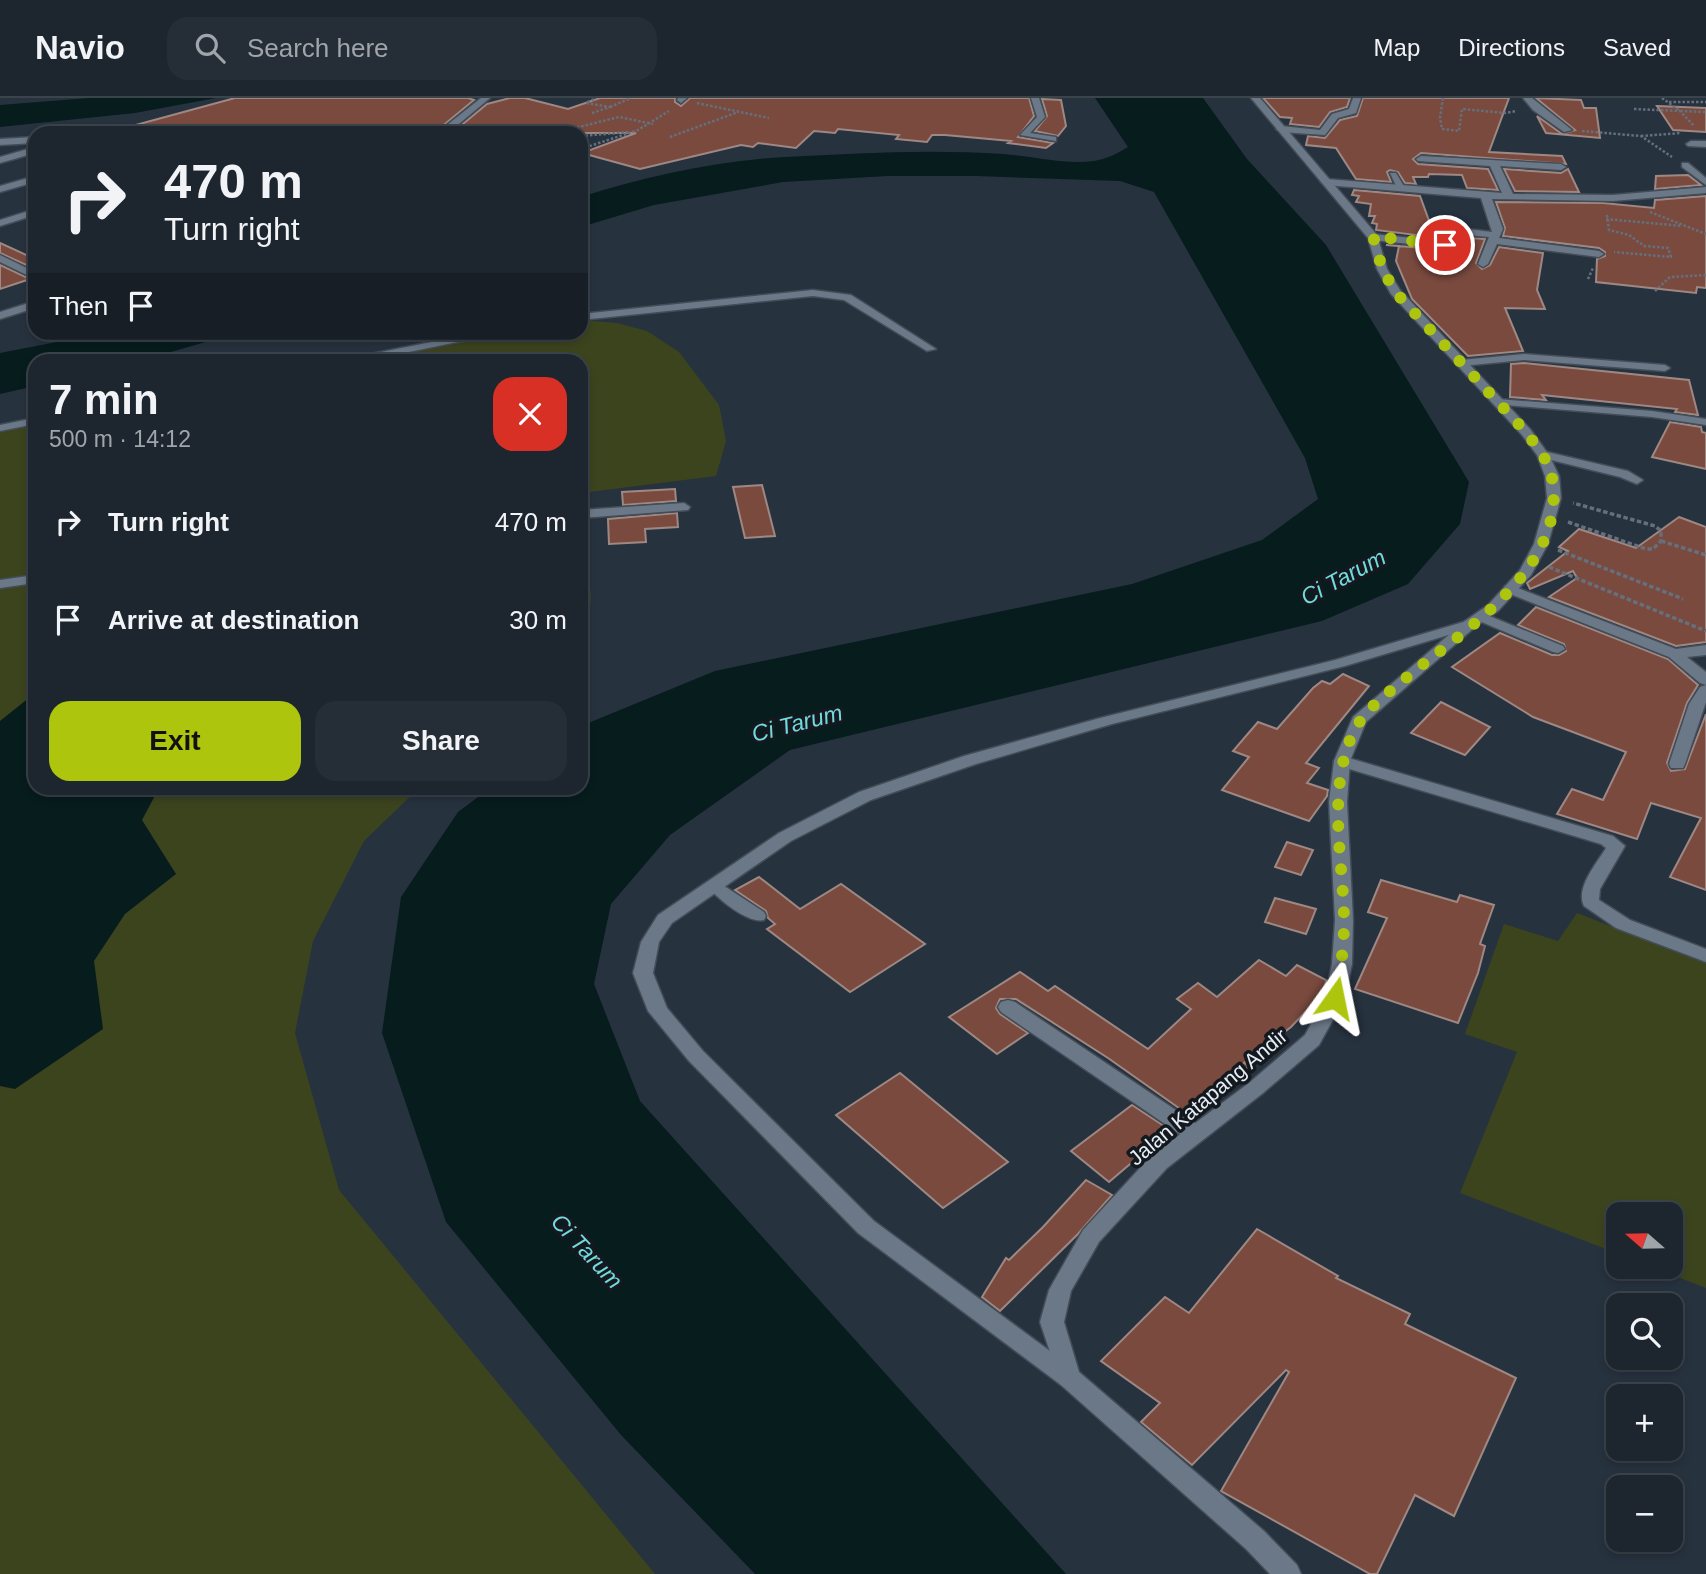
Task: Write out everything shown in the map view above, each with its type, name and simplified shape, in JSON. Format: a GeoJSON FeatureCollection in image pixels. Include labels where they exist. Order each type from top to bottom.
{"type":"FeatureCollection","features":[{"type":"Feature","properties":{"kind":"street"},"geometry":{"type":"LineString","coordinates":[[451,126],[486,98]]}},
{"type":"Feature","properties":{"kind":"street","name":"Jalan Katapang Andir"},"geometry":{"type":"LineString","coordinates":[[1069,1378],[1052,1322],[1060,1290],[1091,1236],[1160,1162],[1194,1133],[1256,1088],[1312,1040],[1335,998],[1342,964],[1344,919],[1338,802],[1342,761],[1359,720],[1476,620],[1526,572],[1537,552],[1552,507],[1552,476],[1543,455],[1526,432],[1395,292],[1382,268],[1373,236],[1255,98]]}},
{"type":"Feature","properties":{"kind":"street"},"geometry":{"type":"LineString","coordinates":[[1281,129],[1322,133],[1335,116],[1353,111],[1357,98]]}},
{"type":"Feature","properties":{"kind":"street"},"geometry":{"type":"LineString","coordinates":[[1527,98],[1535,108],[1567,130]]}},
{"type":"Feature","properties":{"kind":"street"},"geometry":{"type":"LineString","coordinates":[[0,142],[28,140]]}},
{"type":"Feature","properties":{"kind":"street"},"geometry":{"type":"LineString","coordinates":[[1691,144],[1706,144]]}},
{"type":"Feature","properties":{"kind":"street"},"geometry":{"type":"LineString","coordinates":[[0,160],[28,152]]}},
{"type":"Feature","properties":{"kind":"street"},"geometry":{"type":"LineString","coordinates":[[1421,159],[1561,167]]}},
{"type":"Feature","properties":{"kind":"street"},"geometry":{"type":"LineString","coordinates":[[1494,164],[1509,197]]}},
{"type":"Feature","properties":{"kind":"street"},"geometry":{"type":"LineString","coordinates":[[0,189],[28,181]]}},
{"type":"Feature","properties":{"kind":"street"},"geometry":{"type":"LineString","coordinates":[[1326,182],[1486,197],[1613,198],[1706,190]]}},
{"type":"Feature","properties":{"kind":"street"},"geometry":{"type":"LineString","coordinates":[[1483,264],[1495,235],[1486,197]]}},
{"type":"Feature","properties":{"kind":"street"},"geometry":{"type":"LineString","coordinates":[[0,223],[28,214]]}},
{"type":"Feature","properties":{"kind":"street"},"geometry":{"type":"LineString","coordinates":[[1437,266],[1450,230],[1567,239]]}},
{"type":"Feature","properties":{"kind":"street"},"geometry":{"type":"LineString","coordinates":[[1495,235],[1599,254]]}},
{"type":"Feature","properties":{"kind":"street"},"geometry":{"type":"LineString","coordinates":[[1373,236],[1445,245]]}},
{"type":"Feature","properties":{"kind":"street"},"geometry":{"type":"LineString","coordinates":[[0,258],[28,272]]}},
{"type":"Feature","properties":{"kind":"street"},"geometry":{"type":"LineString","coordinates":[[0,269],[28,260]]}},
{"type":"Feature","properties":{"kind":"street"},"geometry":{"type":"LineString","coordinates":[[0,316],[28,306]]}},
{"type":"Feature","properties":{"kind":"street"},"geometry":{"type":"LineString","coordinates":[[1510,589],[1674,654],[1706,680]]}},
{"type":"Feature","properties":{"kind":"street"},"geometry":{"type":"LineString","coordinates":[[1288,1574],[1245,1531],[1069,1378],[866,1227],[696,1056],[658,1011],[643,973],[650,942],[665,919],[785,837],[865,796],[970,760],[1106,720],[1340,663],[1476,620]]}},
{"type":"Feature","properties":{"kind":"street"},"geometry":{"type":"LineString","coordinates":[[1674,654],[1706,650]]}},
{"type":"Feature","properties":{"kind":"street"},"geometry":{"type":"LineString","coordinates":[[1677,764],[1692,716],[1706,690]]}},
{"type":"Feature","properties":{"kind":"street"},"geometry":{"type":"LineString","coordinates":[[1342,761],[1607,840],[1615,846],[1591,889],[1590,902],[1623,924],[1706,956]]}},
{"type":"Feature","properties":{"kind":"street"},"geometry":{"type":"LineString","coordinates":[[1008,1007],[1194,1133]]}},
{"type":"Feature","properties":{"kind":"lane"},"geometry":{"type":"LineString","coordinates":[[1035,98],[1041,117],[1024,135],[1053,139]]}},
{"type":"Feature","properties":{"kind":"lane"},"geometry":{"type":"LineString","coordinates":[[1685,165],[1706,183]]}},
{"type":"Feature","properties":{"kind":"lane"},"geometry":{"type":"LineString","coordinates":[[1393,174],[1401,188]]}},
{"type":"Feature","properties":{"kind":"lane"},"geometry":{"type":"LineString","coordinates":[[588,316],[813,293],[835,294],[847,297],[931,349]]}},
{"type":"Feature","properties":{"kind":"lane"},"geometry":{"type":"LineString","coordinates":[[387,354],[460,340]]}},
{"type":"Feature","properties":{"kind":"lane"},"geometry":{"type":"LineString","coordinates":[[1461,363],[1524,357],[1665,368]]}},
{"type":"Feature","properties":{"kind":"lane"},"geometry":{"type":"LineString","coordinates":[[1497,402],[1652,414],[1706,422]]}},
{"type":"Feature","properties":{"kind":"lane"},"geometry":{"type":"LineString","coordinates":[[0,428],[28,422]]}},
{"type":"Feature","properties":{"kind":"lane"},"geometry":{"type":"LineString","coordinates":[[1543,455],[1625,474],[1637,480]]}},
{"type":"Feature","properties":{"kind":"lane"},"geometry":{"type":"LineString","coordinates":[[588,514],[684,507]]}},
{"type":"Feature","properties":{"kind":"lane"},"geometry":{"type":"LineString","coordinates":[[0,584],[28,580]]}},
{"type":"Feature","properties":{"kind":"lane"},"geometry":{"type":"LineString","coordinates":[[1476,620],[1558,649]]}},
{"type":"Feature","properties":{"kind":"lane"},"geometry":{"type":"LineString","coordinates":[[715,885],[724,895],[758,916]]}},
{"type":"Feature","properties":{"kind":"path"},"geometry":{"type":"LineString","coordinates":[[596,98],[586,103],[610,107]]}},
{"type":"Feature","properties":{"kind":"path"},"geometry":{"type":"LineString","coordinates":[[592,113],[631,98]]}},
{"type":"Feature","properties":{"kind":"path"},"geometry":{"type":"LineString","coordinates":[[1443,98],[1440,118],[1442,129],[1459,131],[1462,109],[1505,113],[1535,108]]}},
{"type":"Feature","properties":{"kind":"path"},"geometry":{"type":"LineString","coordinates":[[1662,98],[1696,126]]}},
{"type":"Feature","properties":{"kind":"path"},"geometry":{"type":"LineString","coordinates":[[588,147],[653,124],[682,99],[769,118]]}},
{"type":"Feature","properties":{"kind":"path"},"geometry":{"type":"LineString","coordinates":[[1668,102],[1706,103]]}},
{"type":"Feature","properties":{"kind":"path"},"geometry":{"type":"LineString","coordinates":[[1634,109],[1706,111]]}},
{"type":"Feature","properties":{"kind":"path"},"geometry":{"type":"LineString","coordinates":[[670,137],[739,111]]}},
{"type":"Feature","properties":{"kind":"path"},"geometry":{"type":"LineString","coordinates":[[583,126],[619,117],[653,124]]}},
{"type":"Feature","properties":{"kind":"path"},"geometry":{"type":"LineString","coordinates":[[1567,130],[1642,136],[1683,133]]}},
{"type":"Feature","properties":{"kind":"path"},"geometry":{"type":"LineString","coordinates":[[588,135],[638,131]]}},
{"type":"Feature","properties":{"kind":"path"},"geometry":{"type":"LineString","coordinates":[[1642,136],[1685,165]]}},
{"type":"Feature","properties":{"kind":"path"},"geometry":{"type":"LineString","coordinates":[[1644,195],[1650,214],[1672,219],[1706,234]]}},
{"type":"Feature","properties":{"kind":"path"},"geometry":{"type":"LineString","coordinates":[[1588,279],[1601,250],[1671,257],[1668,248],[1644,246],[1629,235],[1609,230],[1606,219],[1613,198]]}},
{"type":"Feature","properties":{"kind":"path"},"geometry":{"type":"LineString","coordinates":[[1606,219],[1684,226]]}},
{"type":"Feature","properties":{"kind":"path"},"geometry":{"type":"LineString","coordinates":[[1655,291],[1670,277],[1706,275]]}},
{"type":"Feature","properties":{"kind":"path"},"geometry":{"type":"LineString","coordinates":[[1552,507],[1655,526],[1661,531],[1661,541],[1654,549],[1646,549],[1552,507]]}},
{"type":"Feature","properties":{"kind":"path"},"geometry":{"type":"LineString","coordinates":[[1661,541],[1706,555]]}},
{"type":"Feature","properties":{"kind":"path"},"geometry":{"type":"LineString","coordinates":[[1537,552],[1644,581],[1684,598]]}},
{"type":"Feature","properties":{"kind":"path"},"geometry":{"type":"LineString","coordinates":[[1537,552],[1706,631]]}},
{"type":"Feature","properties":{"kind":"green space"},"geometry":{"type":"Polygon","coordinates":[[[588,321],[617,323],[647,331],[679,352],[719,405],[726,441],[716,476],[588,492],[588,354],[392,354],[468,340],[588,340],[588,321]]]}},
{"type":"Feature","properties":{"kind":"green space"},"geometry":{"type":"Polygon","coordinates":[[[28,423],[28,795],[412,795],[364,841],[313,941],[295,1033],[339,1190],[655,1574],[0,1574],[0,429],[28,423]]]}},
{"type":"Feature","properties":{"kind":"green space"},"geometry":{"type":"Polygon","coordinates":[[[588,581],[591,594],[588,613],[588,581]]]}},
{"type":"Feature","properties":{"kind":"green space"},"geometry":{"type":"Polygon","coordinates":[[[1577,913],[1706,963],[1706,1288],[1683,1279],[1684,1202],[1606,1202],[1606,1249],[1460,1193],[1517,1052],[1465,1034],[1504,924],[1558,941],[1577,913]]]}},
{"type":"Feature","properties":{"kind":"water"},"geometry":{"type":"Polygon","coordinates":[[[89,98],[216,98],[135,113],[0,127],[0,105],[89,98]]]}},
{"type":"Feature","properties":{"kind":"water","name":"Ci Tarum"},"geometry":{"type":"Polygon","coordinates":[[[1095,98],[1203,98],[1247,159],[1326,245],[1469,482],[1460,524],[1408,584],[1322,621],[790,750],[670,835],[611,904],[594,984],[640,1101],[1066,1574],[755,1574],[621,1435],[446,1222],[382,1033],[401,897],[458,812],[481,795],[588,795],[588,723],[715,671],[1132,584],[1262,540],[1318,499],[1305,458],[1154,192],[1120,181],[976,176],[888,176],[783,182],[654,205],[588,225],[588,195],[656,176],[733,162],[785,157],[922,152],[1003,154],[1083,162],[1111,156],[1128,147],[1095,98]]]}},
{"type":"Feature","properties":{"kind":"water"},"geometry":{"type":"Polygon","coordinates":[[[67,340],[213,340],[164,354],[28,354],[28,388],[0,394],[0,353],[67,340]]]}},
{"type":"Feature","properties":{"kind":"water"},"geometry":{"type":"Polygon","coordinates":[[[28,699],[28,795],[155,795],[142,820],[176,874],[125,914],[94,961],[103,1029],[15,1089],[0,1086],[0,721],[28,699]]]}},
{"type":"Feature","properties":{"kind":"building"},"geometry":{"type":"Polygon","coordinates":[[[235,98],[474,100],[442,126],[132,126],[235,98]]]}},
{"type":"Feature","properties":{"kind":"building"},"geometry":{"type":"Polygon","coordinates":[[[510,98],[525,98],[568,109],[600,98],[675,98],[675,102],[681,106],[690,98],[1029,98],[1034,116],[1018,137],[1053,143],[1046,148],[1008,143],[1011,141],[945,135],[932,135],[927,142],[896,139],[899,135],[838,129],[835,133],[814,131],[796,148],[758,143],[753,147],[741,145],[640,169],[588,155],[588,151],[636,133],[588,133],[588,126],[460,126],[487,104],[510,98]]]}},
{"type":"Feature","properties":{"kind":"building"},"geometry":{"type":"Polygon","coordinates":[[[1263,98],[1350,98],[1347,107],[1330,112],[1319,127],[1290,124],[1292,118],[1280,117],[1263,98]]]}},
{"type":"Feature","properties":{"kind":"building"},"geometry":{"type":"Polygon","coordinates":[[[1363,98],[1509,98],[1489,152],[1562,156],[1566,164],[1421,153],[1413,159],[1418,164],[1488,169],[1498,190],[1467,188],[1462,175],[1429,174],[1428,177],[1413,177],[1416,184],[1405,183],[1398,172],[1390,170],[1387,172],[1391,182],[1356,179],[1336,148],[1306,145],[1308,136],[1325,138],[1340,120],[1357,116],[1363,98]]]}},
{"type":"Feature","properties":{"kind":"building"},"geometry":{"type":"Polygon","coordinates":[[[1536,98],[1581,100],[1584,108],[1596,108],[1600,138],[1546,133],[1537,116],[1562,134],[1575,130],[1536,98]]]}},
{"type":"Feature","properties":{"kind":"building"},"geometry":{"type":"Polygon","coordinates":[[[1042,99],[1061,100],[1066,126],[1058,136],[1035,131],[1047,116],[1042,99]]]}},
{"type":"Feature","properties":{"kind":"building"},"geometry":{"type":"Polygon","coordinates":[[[1657,106],[1706,108],[1706,132],[1673,130],[1657,106]]]}},
{"type":"Feature","properties":{"kind":"building"},"geometry":{"type":"Polygon","coordinates":[[[1504,169],[1561,173],[1568,169],[1579,192],[1515,191],[1504,169]]]}},
{"type":"Feature","properties":{"kind":"building"},"geometry":{"type":"Polygon","coordinates":[[[1688,175],[1701,185],[1655,189],[1656,176],[1688,175]]]}},
{"type":"Feature","properties":{"kind":"building"},"geometry":{"type":"Polygon","coordinates":[[[1354,190],[1420,196],[1431,226],[1444,227],[1439,238],[1376,230],[1377,224],[1372,223],[1375,216],[1369,216],[1371,204],[1356,202],[1359,196],[1352,195],[1354,190]]]}},
{"type":"Feature","properties":{"kind":"building"},"geometry":{"type":"Polygon","coordinates":[[[1706,196],[1706,288],[1697,287],[1696,293],[1596,282],[1597,259],[1605,256],[1605,252],[1599,248],[1503,236],[1505,228],[1496,202],[1603,203],[1654,208],[1655,200],[1706,196]]]}},
{"type":"Feature","properties":{"kind":"building"},"geometry":{"type":"Polygon","coordinates":[[[1456,237],[1485,239],[1476,263],[1482,269],[1490,265],[1499,247],[1543,253],[1537,290],[1545,309],[1505,308],[1523,351],[1468,356],[1412,299],[1396,261],[1399,246],[1435,249],[1430,267],[1438,271],[1444,267],[1456,237]]]}},
{"type":"Feature","properties":{"kind":"building"},"geometry":{"type":"Polygon","coordinates":[[[0,243],[28,256],[28,266],[0,253],[0,243]]]}},
{"type":"Feature","properties":{"kind":"building"},"geometry":{"type":"Polygon","coordinates":[[[0,265],[28,278],[28,280],[0,289],[0,265]]]}},
{"type":"Feature","properties":{"kind":"building"},"geometry":{"type":"Polygon","coordinates":[[[1524,363],[1689,380],[1698,415],[1675,412],[1677,409],[1542,395],[1546,400],[1510,397],[1511,364],[1524,363]]]}},
{"type":"Feature","properties":{"kind":"building"},"geometry":{"type":"Polygon","coordinates":[[[1670,422],[1701,427],[1702,432],[1706,433],[1706,469],[1652,457],[1670,422]]]}},
{"type":"Feature","properties":{"kind":"building"},"geometry":{"type":"Polygon","coordinates":[[[762,485],[775,536],[745,538],[733,487],[762,485]]]}},
{"type":"Feature","properties":{"kind":"building"},"geometry":{"type":"Polygon","coordinates":[[[675,489],[676,501],[623,505],[622,492],[675,489]]]}},
{"type":"Feature","properties":{"kind":"building"},"geometry":{"type":"Polygon","coordinates":[[[677,513],[678,527],[645,529],[646,542],[609,544],[608,519],[677,513]]]}},
{"type":"Feature","properties":{"kind":"building"},"geometry":{"type":"Polygon","coordinates":[[[1679,517],[1706,527],[1706,642],[1676,646],[1549,597],[1577,578],[1573,571],[1530,589],[1527,583],[1568,551],[1559,547],[1579,529],[1636,548],[1679,517]]]}},
{"type":"Feature","properties":{"kind":"building"},"geometry":{"type":"Polygon","coordinates":[[[1536,607],[1668,659],[1698,685],[1687,703],[1667,763],[1671,771],[1685,769],[1706,714],[1706,890],[1670,877],[1701,818],[1651,803],[1637,839],[1557,814],[1572,789],[1603,800],[1626,752],[1533,717],[1452,667],[1500,633],[1552,655],[1566,651],[1564,644],[1518,625],[1536,607]]]}},
{"type":"Feature","properties":{"kind":"building"},"geometry":{"type":"Polygon","coordinates":[[[1343,674],[1369,686],[1306,763],[1319,768],[1307,783],[1328,790],[1327,796],[1309,821],[1222,790],[1249,757],[1233,751],[1258,722],[1277,729],[1313,688],[1322,681],[1330,684],[1343,674]]]}},
{"type":"Feature","properties":{"kind":"building"},"geometry":{"type":"Polygon","coordinates":[[[1441,702],[1490,727],[1465,755],[1411,733],[1441,702]]]}},
{"type":"Feature","properties":{"kind":"building"},"geometry":{"type":"Polygon","coordinates":[[[1287,842],[1313,850],[1301,875],[1275,867],[1287,842]]]}},
{"type":"Feature","properties":{"kind":"building"},"geometry":{"type":"Polygon","coordinates":[[[759,877],[800,909],[841,884],[925,944],[850,992],[767,929],[775,924],[768,918],[766,911],[735,890],[759,877]]]}},
{"type":"Feature","properties":{"kind":"building"},"geometry":{"type":"Polygon","coordinates":[[[1381,880],[1457,902],[1460,895],[1494,905],[1480,944],[1485,946],[1478,973],[1458,1023],[1355,989],[1387,918],[1368,912],[1381,880]]]}},
{"type":"Feature","properties":{"kind":"building"},"geometry":{"type":"Polygon","coordinates":[[[1275,898],[1316,909],[1306,934],[1265,922],[1275,898]]]}},
{"type":"Feature","properties":{"kind":"building"},"geometry":{"type":"Polygon","coordinates":[[[1259,960],[1286,976],[1297,965],[1326,980],[1324,992],[1291,1027],[1244,1063],[1249,1066],[1193,1118],[1108,1058],[1016,999],[1000,999],[996,1008],[1000,1014],[1028,1033],[997,1054],[949,1017],[1020,972],[1048,991],[1055,986],[1148,1049],[1191,1009],[1177,999],[1198,983],[1217,997],[1259,960]]]}},
{"type":"Feature","properties":{"kind":"building"},"geometry":{"type":"Polygon","coordinates":[[[900,1073],[1008,1162],[943,1208],[836,1115],[900,1073]]]}},
{"type":"Feature","properties":{"kind":"building"},"geometry":{"type":"Polygon","coordinates":[[[1132,1105],[1170,1130],[1109,1182],[1071,1151],[1132,1105]]]}},
{"type":"Feature","properties":{"kind":"building"},"geometry":{"type":"Polygon","coordinates":[[[1086,1180],[1112,1195],[1078,1234],[1000,1311],[982,1297],[1006,1258],[1009,1260],[1043,1227],[1086,1180]]]}},
{"type":"Feature","properties":{"kind":"building"},"geometry":{"type":"Polygon","coordinates":[[[1257,1229],[1338,1276],[1336,1278],[1410,1314],[1405,1324],[1516,1378],[1454,1516],[1415,1495],[1377,1574],[1370,1574],[1221,1491],[1289,1372],[1286,1370],[1192,1465],[1141,1422],[1160,1403],[1101,1361],[1165,1297],[1189,1313],[1257,1229]]]}},
{"type":"Feature","properties":{"kind":"route"},"geometry":{"type":"LineString","coordinates":[[1335,998],[1342,964],[1344,919],[1339,775],[1359,720],[1470,624],[1482,617],[1510,589],[1526,572],[1541,544],[1551,516],[1552,476],[1543,455],[1526,432],[1395,292],[1382,268],[1373,236],[1445,245]]}}]}
